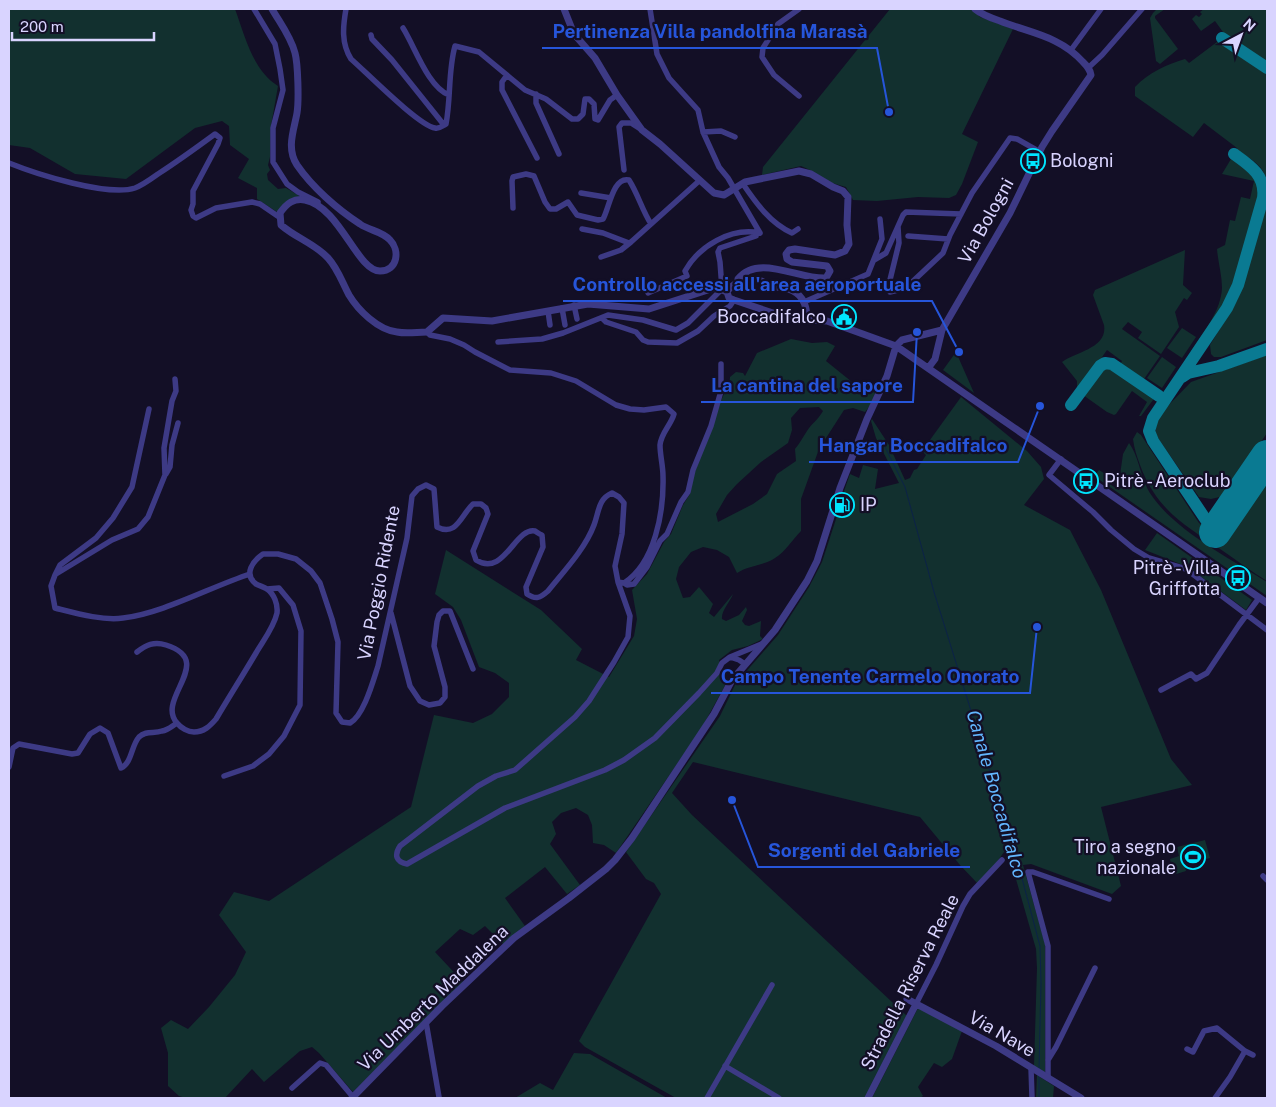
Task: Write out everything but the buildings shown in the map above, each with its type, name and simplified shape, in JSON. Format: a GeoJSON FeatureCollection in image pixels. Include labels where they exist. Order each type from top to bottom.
{"type":"FeatureCollection","features":[{"type":"Feature","properties":{"kind":"street"},"geometry":{"type":"LineString","coordinates":[[254,9],[275,44],[283,90],[273,128],[273,162],[287,184],[318,202],[331,212],[330,216]]}},
{"type":"Feature","properties":{"kind":"street"},"geometry":{"type":"LineString","coordinates":[[272,9],[296,54],[298,82],[297,112],[291,135],[291,147],[295,162],[307,178],[332,202],[361,225],[381,233],[390,240],[396,249],[396,259],[393,265],[388,269],[380,271],[364,262],[342,229],[317,204],[298,199],[286,205],[280,212],[281,225],[291,234],[319,249],[330,259],[356,306],[382,327],[395,332],[428,332],[430,335],[450,339],[464,345],[510,370],[552,373],[576,381],[616,405],[644,410],[666,407],[674,414],[663,434],[660,445],[663,476],[657,533],[641,567],[632,578],[621,583]]}},
{"type":"Feature","properties":{"kind":"street"},"geometry":{"type":"LineString","coordinates":[[346,9],[343,36],[346,52],[351,59],[415,116],[435,128],[440,128],[444,125],[449,107],[455,46],[479,52],[525,90],[546,99],[572,119],[578,119],[583,114],[585,100],[590,99],[594,104],[595,119],[598,120],[610,100],[617,95]]}},
{"type":"Feature","properties":{"kind":"street"},"geometry":{"type":"LineString","coordinates":[[564,9],[574,34],[595,58],[617,95],[642,130]]}},
{"type":"Feature","properties":{"kind":"street"},"geometry":{"type":"LineString","coordinates":[[650,9],[657,54],[669,78],[698,110],[703,132],[719,167],[728,178],[758,234]]}},
{"type":"Feature","properties":{"kind":"street"},"geometry":{"type":"LineString","coordinates":[[799,9],[778,24],[763,48],[762,57],[774,75],[799,96]]}},
{"type":"Feature","properties":{"kind":"street"},"geometry":{"type":"LineString","coordinates":[[975,9],[999,21],[1061,43],[1071,50],[1088,68],[1102,55],[1142,9]]}},
{"type":"Feature","properties":{"kind":"street"},"geometry":{"type":"LineString","coordinates":[[1071,50],[1101,9]]}},
{"type":"Feature","properties":{"kind":"street"},"geometry":{"type":"LineString","coordinates":[[403,28],[432,81],[442,92],[449,95]]}},
{"type":"Feature","properties":{"kind":"street"},"geometry":{"type":"LineString","coordinates":[[371,35],[372,39],[392,60],[444,125]]}},
{"type":"Feature","properties":{"kind":"street","name":"Via Bologni"},"geometry":{"type":"LineString","coordinates":[[929,368],[935,359],[942,330],[1010,213],[1052,131],[1090,77],[1091,72],[1088,68]]}},
{"type":"Feature","properties":{"kind":"street"},"geometry":{"type":"LineString","coordinates":[[507,75],[502,82],[502,90],[537,158]]}},
{"type":"Feature","properties":{"kind":"street"},"geometry":{"type":"LineString","coordinates":[[536,94],[536,103],[559,154]]}},
{"type":"Feature","properties":{"kind":"street"},"geometry":{"type":"LineString","coordinates":[[624,170],[618,127],[622,123],[631,123],[660,144],[714,193],[724,195],[756,179],[799,171],[811,174],[843,191],[849,201],[847,225],[849,244],[845,251],[835,255],[795,249],[787,251],[786,257],[792,262],[827,266],[830,271],[826,278],[794,271],[758,268],[749,270],[740,276],[738,279],[739,283]]}},
{"type":"Feature","properties":{"kind":"street"},"geometry":{"type":"LineString","coordinates":[[703,132],[721,131],[735,137]]}},
{"type":"Feature","properties":{"kind":"street"},"geometry":{"type":"LineString","coordinates":[[9,163],[43,176],[123,190],[136,188],[153,178],[215,134],[220,138],[218,144],[193,191],[191,210],[193,216],[196,218],[216,208],[252,202],[260,204],[279,217]]}},
{"type":"Feature","properties":{"kind":"street"},"geometry":{"type":"LineString","coordinates":[[898,227],[898,243],[888,288],[890,292],[902,289],[943,253],[948,239],[977,186],[1010,138],[1017,139],[1040,152]]}},
{"type":"Feature","properties":{"kind":"street"},"geometry":{"type":"LineString","coordinates":[[513,208],[513,177],[526,174],[534,176],[550,209],[556,209],[568,202],[577,215],[598,220],[603,219],[611,198],[621,180],[629,180],[642,212],[650,224]]}},
{"type":"Feature","properties":{"kind":"street"},"geometry":{"type":"LineString","coordinates":[[601,257],[621,250],[699,181]]}},
{"type":"Feature","properties":{"kind":"street"},"geometry":{"type":"LineString","coordinates":[[743,184],[759,208],[785,230],[792,233],[798,229]]}},
{"type":"Feature","properties":{"kind":"street"},"geometry":{"type":"LineString","coordinates":[[581,193],[611,198]]}},
{"type":"Feature","properties":{"kind":"street"},"geometry":{"type":"LineString","coordinates":[[874,260],[886,252],[906,212],[961,214]]}},
{"type":"Feature","properties":{"kind":"street"},"geometry":{"type":"LineString","coordinates":[[804,302],[868,274],[882,239],[880,219]]}},
{"type":"Feature","properties":{"kind":"street"},"geometry":{"type":"LineString","coordinates":[[582,229],[604,233],[629,243]]}},
{"type":"Feature","properties":{"kind":"street"},"geometry":{"type":"LineString","coordinates":[[648,293],[687,276],[685,271],[692,260],[705,247],[717,240],[750,230],[758,234]]}},
{"type":"Feature","properties":{"kind":"street"},"geometry":{"type":"LineString","coordinates":[[758,234],[720,248],[718,252],[724,290],[729,298],[791,319],[827,321],[845,326],[896,346],[1267,603]]}},
{"type":"Feature","properties":{"kind":"street"},"geometry":{"type":"LineString","coordinates":[[908,236],[948,239]]}},
{"type":"Feature","properties":{"kind":"street"},"geometry":{"type":"LineString","coordinates":[[498,342],[542,339],[563,333],[608,315],[643,320],[676,330],[688,323],[724,290],[752,279],[762,280],[772,286],[794,291],[804,302],[807,310],[807,319]]}},
{"type":"Feature","properties":{"kind":"street"},"geometry":{"type":"LineString","coordinates":[[428,332],[443,318],[492,321],[588,304],[649,309],[714,288],[724,290]]}},
{"type":"Feature","properties":{"kind":"street"},"geometry":{"type":"LineString","coordinates":[[602,318],[606,322],[636,332],[643,340],[648,342],[677,342],[698,331],[714,316],[730,306],[734,300]]}},
{"type":"Feature","properties":{"kind":"street"},"geometry":{"type":"LineString","coordinates":[[574,305],[577,319]]}},
{"type":"Feature","properties":{"kind":"street"},"geometry":{"type":"LineString","coordinates":[[562,308],[565,325]]}},
{"type":"Feature","properties":{"kind":"street"},"geometry":{"type":"LineString","coordinates":[[548,312],[550,325]]}},
{"type":"Feature","properties":{"kind":"street"},"geometry":{"type":"LineString","coordinates":[[896,346],[902,340],[942,330]]}},
{"type":"Feature","properties":{"kind":"street","name":"Via Umberto Maddalena"},"geometry":{"type":"LineString","coordinates":[[352,1098],[426,1022],[514,938],[606,869],[632,838],[709,722],[732,680],[764,643],[800,593],[817,561],[840,488],[867,418],[887,376],[896,346]]}},
{"type":"Feature","properties":{"kind":"street"},"geometry":{"type":"LineString","coordinates":[[621,583],[627,585],[634,584],[647,567],[660,540],[667,534],[681,502],[688,492],[693,470],[721,391],[721,364]]}},
{"type":"Feature","properties":{"kind":"street"},"geometry":{"type":"LineString","coordinates":[[165,475],[164,448],[172,401],[176,391],[175,379]]}},
{"type":"Feature","properties":{"kind":"street"},"geometry":{"type":"LineString","coordinates":[[149,409],[132,487],[102,532],[60,565],[51,586],[55,608],[81,614],[121,618],[141,614],[250,574],[252,580],[257,585],[267,589],[279,588],[293,605],[298,620],[302,644],[300,705],[284,736],[269,754],[253,766],[224,776]]}},
{"type":"Feature","properties":{"kind":"street"},"geometry":{"type":"LineString","coordinates":[[55,575],[112,540],[138,529],[148,517],[170,467],[172,444],[178,423]]}},
{"type":"Feature","properties":{"kind":"street"},"geometry":{"type":"LineString","coordinates":[[1061,460],[1049,475],[1134,549],[1150,558],[1186,569],[1267,630]]}},
{"type":"Feature","properties":{"kind":"street","name":"Via Poggio Ridente"},"geometry":{"type":"LineString","coordinates":[[250,574],[252,564],[259,557],[268,553],[278,554],[300,562],[311,571],[320,583],[336,632],[338,658],[336,713],[344,723],[350,723],[356,718],[368,694],[378,666],[407,538],[412,496],[418,489],[426,485],[434,489],[437,527],[444,530],[452,529],[460,522],[468,508],[473,504],[481,504],[486,508],[488,514],[473,551],[476,560],[482,564],[492,564],[499,560],[527,532],[534,531],[542,535],[543,547],[526,587],[527,594],[534,598],[540,598],[548,591],[582,546],[594,525],[601,501],[612,493],[624,503],[622,534],[615,566],[630,616],[628,637],[614,662],[589,701],[575,717],[515,770],[496,776],[478,786],[400,846],[396,852],[396,859],[400,863],[407,864],[505,808],[605,770],[624,760],[655,738],[699,693],[730,657],[764,643]]}},
{"type":"Feature","properties":{"kind":"street"},"geometry":{"type":"LineString","coordinates":[[137,652],[149,644],[162,644],[177,649],[184,656],[186,675],[174,699],[174,719],[188,731],[197,732],[207,728],[216,719],[274,622],[277,608],[275,600],[267,589]]}},
{"type":"Feature","properties":{"kind":"street"},"geometry":{"type":"LineString","coordinates":[[1161,690],[1191,674],[1196,680],[1208,673],[1259,598]]}},
{"type":"Feature","properties":{"kind":"street"},"geometry":{"type":"LineString","coordinates":[[390,610],[410,686],[420,701],[429,705],[440,703],[445,698],[445,687],[434,646],[436,622],[442,610],[450,611],[473,669]]}},
{"type":"Feature","properties":{"kind":"street"},"geometry":{"type":"LineString","coordinates":[[740,652],[747,662]]}},
{"type":"Feature","properties":{"kind":"street"},"geometry":{"type":"LineString","coordinates":[[730,657],[747,662]]}},
{"type":"Feature","properties":{"kind":"street"},"geometry":{"type":"LineString","coordinates":[[9,767],[13,748],[19,744],[72,754],[78,753],[90,734],[100,728],[108,733],[121,768],[128,763],[130,754],[141,735],[148,732],[165,730],[177,723]]}},
{"type":"Feature","properties":{"kind":"street","name":"Stradella Riserva Reale"},"geometry":{"type":"LineString","coordinates":[[868,1098],[963,906],[970,894],[1002,860]]}},
{"type":"Feature","properties":{"kind":"street"},"geometry":{"type":"LineString","coordinates":[[1045,1077],[1048,1060],[1048,946],[1028,872],[1033,872],[1108,899]]}},
{"type":"Feature","properties":{"kind":"street"},"geometry":{"type":"LineString","coordinates":[[1048,1060],[1095,968]]}},
{"type":"Feature","properties":{"kind":"street"},"geometry":{"type":"LineString","coordinates":[[707,1098],[772,985]]}},
{"type":"Feature","properties":{"kind":"street","name":"Via Nave"},"geometry":{"type":"LineString","coordinates":[[907,998],[996,1046],[1081,1098]]}},
{"type":"Feature","properties":{"kind":"street"},"geometry":{"type":"LineString","coordinates":[[426,1022],[439,1097]]}},
{"type":"Feature","properties":{"kind":"street"},"geometry":{"type":"LineString","coordinates":[[1187,1048],[1193,1052],[1204,1031],[1217,1028],[1253,1055]]}},
{"type":"Feature","properties":{"kind":"street"},"geometry":{"type":"LineString","coordinates":[[1215,1098],[1230,1077],[1244,1050]]}},
{"type":"Feature","properties":{"kind":"street"},"geometry":{"type":"LineString","coordinates":[[292,1088],[320,1063],[326,1065],[352,1098]]}},
{"type":"Feature","properties":{"kind":"street"},"geometry":{"type":"LineString","coordinates":[[725,1066],[779,1098]]}},
{"type":"Feature","properties":{"kind":"street"},"geometry":{"type":"LineString","coordinates":[[1032,1068],[1032,1098]]}},
{"type":"Feature","properties":{"kind":"green space"},"geometry":{"type":"Polygon","coordinates":[[[9,9],[235,9],[250,51],[262,71],[278,86],[271,126],[268,180],[278,189],[286,188],[303,198],[277,212],[257,199],[257,188],[238,178],[249,159],[230,145],[229,126],[222,121],[195,128],[126,179],[75,174],[30,148],[9,145],[9,9]]]}},
{"type":"Feature","properties":{"kind":"green space"},"geometry":{"type":"Polygon","coordinates":[[[890,9],[972,9],[980,17],[1013,29],[962,134],[978,142],[956,195],[949,198],[918,197],[877,201],[853,200],[846,187],[832,183],[801,166],[762,175],[763,167],[890,9]]]}},
{"type":"Feature","properties":{"kind":"green space"},"geometry":{"type":"Polygon","coordinates":[[[1157,9],[1165,9],[1155,18],[1178,49],[1160,64],[1156,61],[1150,18],[1157,9]]]}},
{"type":"Feature","properties":{"kind":"green space"},"geometry":{"type":"Polygon","coordinates":[[[1204,9],[1267,9],[1267,64],[1228,39],[1215,21],[1201,31],[1192,19],[1196,15],[1199,17],[1202,14],[1200,12],[1204,9]]]}},
{"type":"Feature","properties":{"kind":"green space"},"geometry":{"type":"Polygon","coordinates":[[[1217,42],[1222,43],[1267,72],[1267,181],[1263,171],[1256,163],[1204,123],[1193,137],[1135,96],[1135,87],[1152,73],[1185,59],[1189,63],[1217,42]]]}},
{"type":"Feature","properties":{"kind":"green space"},"geometry":{"type":"Polygon","coordinates":[[[1231,159],[1236,159],[1253,173],[1258,181],[1260,193],[1232,293],[1193,353],[1191,351],[1211,321],[1221,297],[1222,283],[1217,249],[1225,245],[1230,220],[1235,221],[1241,197],[1250,199],[1254,181],[1222,174],[1231,159]]]}},
{"type":"Feature","properties":{"kind":"green space"},"geometry":{"type":"Polygon","coordinates":[[[1267,205],[1267,340],[1221,357],[1214,357],[1211,354],[1210,345],[1237,300],[1267,205]]]}},
{"type":"Feature","properties":{"kind":"green space"},"geometry":{"type":"Polygon","coordinates":[[[1185,250],[1183,285],[1192,293],[1187,300],[1184,298],[1175,312],[1179,327],[1161,354],[1138,338],[1142,332],[1128,322],[1122,329],[1160,356],[1142,382],[1119,366],[1122,361],[1107,350],[1081,387],[1077,389],[1077,381],[1062,362],[1096,344],[1104,333],[1104,325],[1093,295],[1095,290],[1185,250]]]}},
{"type":"Feature","properties":{"kind":"green space"},"geometry":{"type":"Polygon","coordinates":[[[1182,328],[1196,337],[1182,358],[1167,348],[1182,328]]]}},
{"type":"Feature","properties":{"kind":"green space"},"geometry":{"type":"Polygon","coordinates":[[[791,339],[812,343],[827,342],[835,346],[826,361],[852,382],[876,391],[870,406],[865,412],[853,408],[844,410],[819,449],[801,499],[801,531],[779,555],[766,563],[746,568],[737,573],[729,557],[717,550],[703,547],[691,552],[679,567],[676,579],[683,598],[690,597],[699,587],[713,604],[709,613],[714,617],[733,594],[724,610],[722,619],[726,621],[739,615],[746,607],[747,610],[742,621],[745,625],[749,626],[761,621],[760,636],[763,639],[748,646],[732,650],[719,660],[722,673],[727,682],[701,729],[616,853],[604,845],[593,843],[592,825],[588,815],[576,808],[561,813],[552,822],[556,834],[550,844],[580,885],[567,894],[545,867],[505,898],[525,926],[503,944],[485,926],[473,935],[460,929],[435,952],[463,982],[353,1092],[312,1047],[300,1051],[264,1082],[252,1069],[225,1098],[186,1098],[179,1096],[168,1086],[168,1053],[161,1028],[171,1020],[188,1029],[235,975],[246,952],[219,915],[234,892],[269,901],[411,807],[434,715],[473,723],[492,714],[509,697],[509,683],[495,673],[479,667],[461,620],[453,607],[435,594],[446,550],[541,610],[582,649],[576,660],[609,677],[634,636],[637,619],[632,590],[647,574],[664,542],[671,534],[683,505],[690,494],[693,477],[718,407],[724,394],[729,390],[730,377],[736,372],[743,373],[745,376],[757,353],[791,339]],[[819,407],[800,408],[791,418],[792,430],[788,443],[761,462],[727,495],[716,514],[718,522],[753,504],[767,494],[777,474],[796,461],[795,449],[823,411],[819,407]]]}},
{"type":"Feature","properties":{"kind":"green space"},"geometry":{"type":"Polygon","coordinates":[[[956,352],[974,393],[943,370],[956,352]]]}},
{"type":"Feature","properties":{"kind":"green space"},"geometry":{"type":"Polygon","coordinates":[[[1267,355],[1267,433],[1224,496],[1211,499],[1199,497],[1155,434],[1157,421],[1161,413],[1191,382],[1267,355]]]}},
{"type":"Feature","properties":{"kind":"green space"},"geometry":{"type":"Polygon","coordinates":[[[1162,357],[1176,367],[1162,388],[1147,378],[1162,357]]]}},
{"type":"Feature","properties":{"kind":"green space"},"geometry":{"type":"Polygon","coordinates":[[[1106,365],[1116,369],[1156,396],[1141,416],[1139,416],[1147,402],[1132,391],[1114,415],[1083,395],[1085,387],[1091,378],[1106,365]]]}},
{"type":"Feature","properties":{"kind":"green space"},"geometry":{"type":"Polygon","coordinates":[[[961,397],[1027,451],[1041,467],[1044,479],[1024,505],[1070,530],[1101,590],[1171,759],[1192,785],[1101,807],[1121,886],[1112,894],[1031,864],[1023,865],[1045,944],[1045,1073],[1034,1066],[1036,949],[1009,855],[1004,852],[989,873],[978,884],[920,817],[693,762],[672,793],[692,815],[907,1016],[866,1098],[676,1098],[585,1047],[579,1041],[661,894],[654,883],[646,879],[626,852],[720,716],[736,683],[778,635],[809,587],[822,562],[837,516],[843,517],[849,498],[844,491],[850,474],[859,478],[863,465],[878,469],[875,489],[899,483],[876,438],[872,419],[889,445],[905,480],[910,478],[914,470],[917,469],[926,455],[922,451],[961,397]]]}},
{"type":"Feature","properties":{"kind":"green space"},"geometry":{"type":"Polygon","coordinates":[[[1137,432],[1141,435],[1199,523],[1226,542],[1267,481],[1267,581],[1174,516],[1164,506],[1147,481],[1139,462],[1133,439],[1137,432]]]}},
{"type":"Feature","properties":{"kind":"green space"},"geometry":{"type":"Polygon","coordinates":[[[1129,443],[1136,455],[1148,489],[1162,509],[1189,533],[1267,582],[1267,596],[1094,476],[1099,470],[1113,479],[1112,481],[1107,478],[1105,481],[1119,490],[1121,487],[1114,483],[1120,475],[1123,454],[1129,443]]]}},
{"type":"Feature","properties":{"kind":"green space"},"geometry":{"type":"Polygon","coordinates":[[[1157,533],[1252,600],[1246,610],[1188,567],[1145,550],[1157,533]]]}},
{"type":"Feature","properties":{"kind":"green space","name":"Tiro a segno nazionale"},"geometry":{"type":"Polygon","coordinates":[[[1205,840],[1210,858],[1188,864],[1185,867],[1186,871],[1173,875],[1170,859],[1179,856],[1177,847],[1205,840]]]}},
{"type":"Feature","properties":{"kind":"green space"},"geometry":{"type":"Polygon","coordinates":[[[918,1008],[962,1031],[952,1059],[942,1067],[934,1063],[918,1087],[923,1096],[920,1098],[872,1098],[918,1008]]]}},
{"type":"Feature","properties":{"kind":"green space"},"geometry":{"type":"Polygon","coordinates":[[[574,1053],[590,1054],[667,1098],[515,1098],[540,1083],[553,1090],[574,1053]]]}},
{"type":"Feature","properties":{"kind":"green space"},"geometry":{"type":"Polygon","coordinates":[[[1037,1075],[1054,1086],[1053,1098],[1036,1098],[1037,1075]]]}},
{"type":"Feature","properties":{"kind":"waterway","name":"Canale Boccadifalco"},"geometry":{"type":"LineString","coordinates":[[883,443],[905,487],[934,592],[1015,852],[1040,946],[1039,1070]]}},
{"type":"Feature","properties":{"kind":"waterway","name":"Canale Boccadifalco"},"geometry":{"type":"LineString","coordinates":[[1039,1076],[1039,1098]]}},
{"type":"Feature","properties":{"kind":"taxiway"},"geometry":{"type":"LineString","coordinates":[[1222,38],[1267,68]]}},
{"type":"Feature","properties":{"kind":"taxiway"},"geometry":{"type":"LineString","coordinates":[[1218,529],[1206,520],[1153,441],[1149,431],[1153,418],[1227,308],[1238,285],[1263,198],[1263,190],[1260,178],[1256,172],[1234,154]]}},
{"type":"Feature","properties":{"kind":"taxiway"},"geometry":{"type":"LineString","coordinates":[[1182,377],[1188,373],[1219,366],[1267,349]]}},
{"type":"Feature","properties":{"kind":"taxiway"},"geometry":{"type":"LineString","coordinates":[[1071,405],[1100,366],[1105,363],[1112,364],[1159,396]]}},
{"type":"Feature","properties":{"kind":"runway"},"geometry":{"type":"LineString","coordinates":[[1215,532],[1267,456]]}},
{"type":"Feature","properties":{"kind":"place","name":"Pertinenza Villa pandolfina Marasà"},"geometry":{"type":"Point","coordinates":[889,112]}},
{"type":"Feature","properties":{"kind":"place","name":"Bologni"},"geometry":{"type":"Point","coordinates":[1033,161]}},
{"type":"Feature","properties":{"kind":"place","name":"Boccadifalco"},"geometry":{"type":"Point","coordinates":[844,317]}},
{"type":"Feature","properties":{"kind":"place","name":"La cantina del sapore"},"geometry":{"type":"Point","coordinates":[917,332]}},
{"type":"Feature","properties":{"kind":"place","name":"Controllo accessi all'area aeroportuale"},"geometry":{"type":"Point","coordinates":[959,352]}},
{"type":"Feature","properties":{"kind":"place","name":"Hangar Boccadifalco"},"geometry":{"type":"Point","coordinates":[1040,406]}},
{"type":"Feature","properties":{"kind":"place","name":"Pitrè - Aeroclub"},"geometry":{"type":"Point","coordinates":[1086,481]}},
{"type":"Feature","properties":{"kind":"place","name":"IP"},"geometry":{"type":"Point","coordinates":[842,505]}},
{"type":"Feature","properties":{"kind":"place","name":"Pitrè - Villa Griffotta"},"geometry":{"type":"Point","coordinates":[1238,578]}},
{"type":"Feature","properties":{"kind":"place","name":"Campo Tenente Carmelo Onorato"},"geometry":{"type":"Point","coordinates":[1037,627]}},
{"type":"Feature","properties":{"kind":"place","name":"Sorgenti del Gabriele"},"geometry":{"type":"Point","coordinates":[732,800]}},
{"type":"Feature","properties":{"kind":"place","name":"Tiro a segno nazionale"},"geometry":{"type":"Point","coordinates":[1193,857]}}]}
